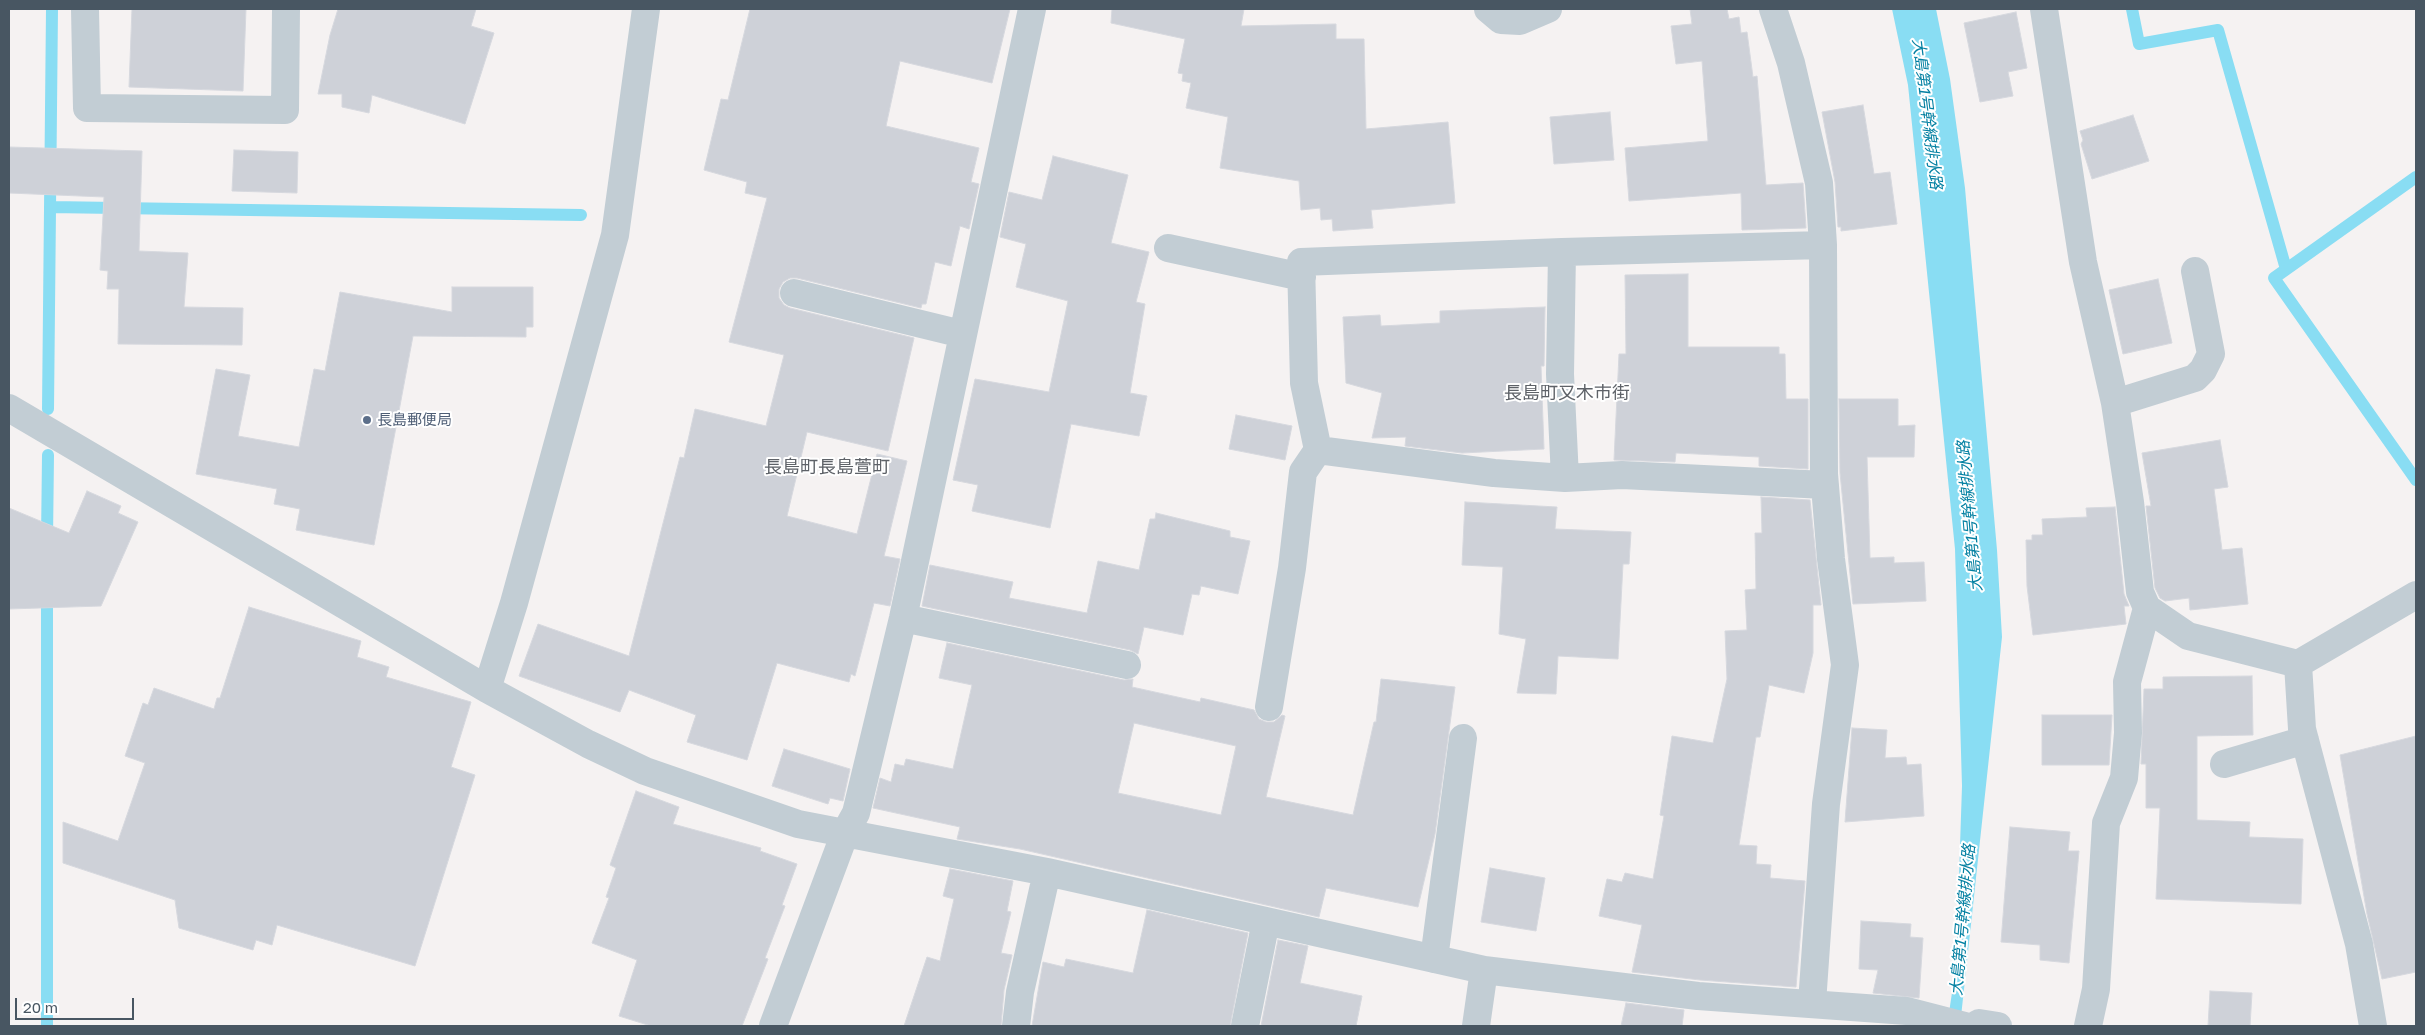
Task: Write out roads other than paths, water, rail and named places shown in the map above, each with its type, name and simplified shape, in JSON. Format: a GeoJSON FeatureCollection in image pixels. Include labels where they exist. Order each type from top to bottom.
{"type":"FeatureCollection","features":[{"type":"Feature","properties":{"kind":"street"},"geometry":{"type":"LineString","coordinates":[[85,9],[87,108],[284,110],[286,9]]}},
{"type":"Feature","properties":{"kind":"street"},"geometry":{"type":"LineString","coordinates":[[487,689],[514,603],[615,235],[646,9]]}},
{"type":"Feature","properties":{"kind":"street"},"geometry":{"type":"LineString","coordinates":[[773,1026],[845,833],[856,812],[902,618],[1032,9]]}},
{"type":"Feature","properties":{"kind":"street"},"geometry":{"type":"LineString","coordinates":[[1488,9],[1501,20],[1520,21],[1548,9]]}},
{"type":"Feature","properties":{"kind":"street"},"geometry":{"type":"LineString","coordinates":[[1773,9],[1791,63],[1819,183],[1823,246],[1825,485],[1831,559],[1845,664],[1826,804],[1812,1003]]}},
{"type":"Feature","properties":{"kind":"street"},"geometry":{"type":"LineString","coordinates":[[2044,9],[2083,262],[2115,403],[2130,502],[2140,592],[2147,608],[2188,636],[2298,664],[2416,595]]}},
{"type":"Feature","properties":{"kind":"street"},"geometry":{"type":"LineString","coordinates":[[1269,706],[1292,568],[1303,472],[1318,450],[1304,384],[1301,262],[1562,252],[1823,246]]}},
{"type":"Feature","properties":{"kind":"street"},"geometry":{"type":"LineString","coordinates":[[1168,248],[1302,277]]}},
{"type":"Feature","properties":{"kind":"street"},"geometry":{"type":"LineString","coordinates":[[1562,252],[1560,374],[1565,478]]}},
{"type":"Feature","properties":{"kind":"street"},"geometry":{"type":"LineString","coordinates":[[2115,403],[2195,378],[2203,370],[2211,354],[2195,271]]}},
{"type":"Feature","properties":{"kind":"street"},"geometry":{"type":"LineString","coordinates":[[794,293],[962,334]]}},
{"type":"Feature","properties":{"kind":"street"},"geometry":{"type":"LineString","coordinates":[[9,408],[487,689],[588,744],[645,771],[798,824],[1047,872],[1484,970],[1698,996],[1908,1011],[1966,1026]]}},
{"type":"Feature","properties":{"kind":"street"},"geometry":{"type":"LineString","coordinates":[[1318,450],[1494,474],[1565,478],[1622,475],[1825,485]]}},
{"type":"Feature","properties":{"kind":"street"},"geometry":{"type":"LineString","coordinates":[[2088,1026],[2096,989],[2106,823],[2124,778],[2128,733],[2127,682],[2147,608]]}},
{"type":"Feature","properties":{"kind":"street"},"geometry":{"type":"LineString","coordinates":[[902,618],[1128,665]]}},
{"type":"Feature","properties":{"kind":"street"},"geometry":{"type":"LineString","coordinates":[[2298,664],[2302,729],[2359,944],[2373,1026]]}},
{"type":"Feature","properties":{"kind":"street"},"geometry":{"type":"LineString","coordinates":[[1434,959],[1463,738]]}},
{"type":"Feature","properties":{"kind":"street"},"geometry":{"type":"LineString","coordinates":[[2224,764],[2305,740]]}},
{"type":"Feature","properties":{"kind":"street"},"geometry":{"type":"LineString","coordinates":[[1016,1026],[1020,992],[1047,872]]}},
{"type":"Feature","properties":{"kind":"street"},"geometry":{"type":"LineString","coordinates":[[1245,1026],[1266,921]]}},
{"type":"Feature","properties":{"kind":"street"},"geometry":{"type":"LineString","coordinates":[[1476,1026],[1484,970]]}},
{"type":"Feature","properties":{"kind":"street"},"geometry":{"type":"LineString","coordinates":[[1975,1026],[1979,1022],[1998,1026]]}},
{"type":"Feature","properties":{"kind":"water","name":"大島第1号幹線排水路"},"geometry":{"type":"Polygon","coordinates":[[[1892,9],[1936,9],[1950,79],[1965,188],[1997,550],[2002,637],[1960,1026],[1947,1026],[1956,966],[1962,786],[1955,549],[1908,85],[1892,9]]]}},
{"type":"Feature","properties":{"kind":"waterway"},"geometry":{"type":"LineString","coordinates":[[48,409],[52,9]]}},
{"type":"Feature","properties":{"kind":"waterway"},"geometry":{"type":"LineString","coordinates":[[2132,9],[2139,44],[2218,30],[2286,269]]}},
{"type":"Feature","properties":{"kind":"waterway"},"geometry":{"type":"LineString","coordinates":[[2416,177],[2274,278],[2416,480]]}},
{"type":"Feature","properties":{"kind":"waterway"},"geometry":{"type":"LineString","coordinates":[[50,207],[581,215]]}},
{"type":"Feature","properties":{"kind":"waterway"},"geometry":{"type":"LineString","coordinates":[[47,540],[48,455]]}},
{"type":"Feature","properties":{"kind":"waterway"},"geometry":{"type":"LineString","coordinates":[[47,590],[47,1026]]}},
{"type":"Feature","properties":{"kind":"place","name":"長島郵便局"},"geometry":{"type":"Point","coordinates":[367,420]}},
{"type":"Feature","properties":{"kind":"district","name":"長島町又木市街"},"geometry":{"type":"Point","coordinates":[1567,393]}},
{"type":"Feature","properties":{"kind":"district","name":"長島町長島萱町"},"geometry":{"type":"Point","coordinates":[827,467]}}]}
